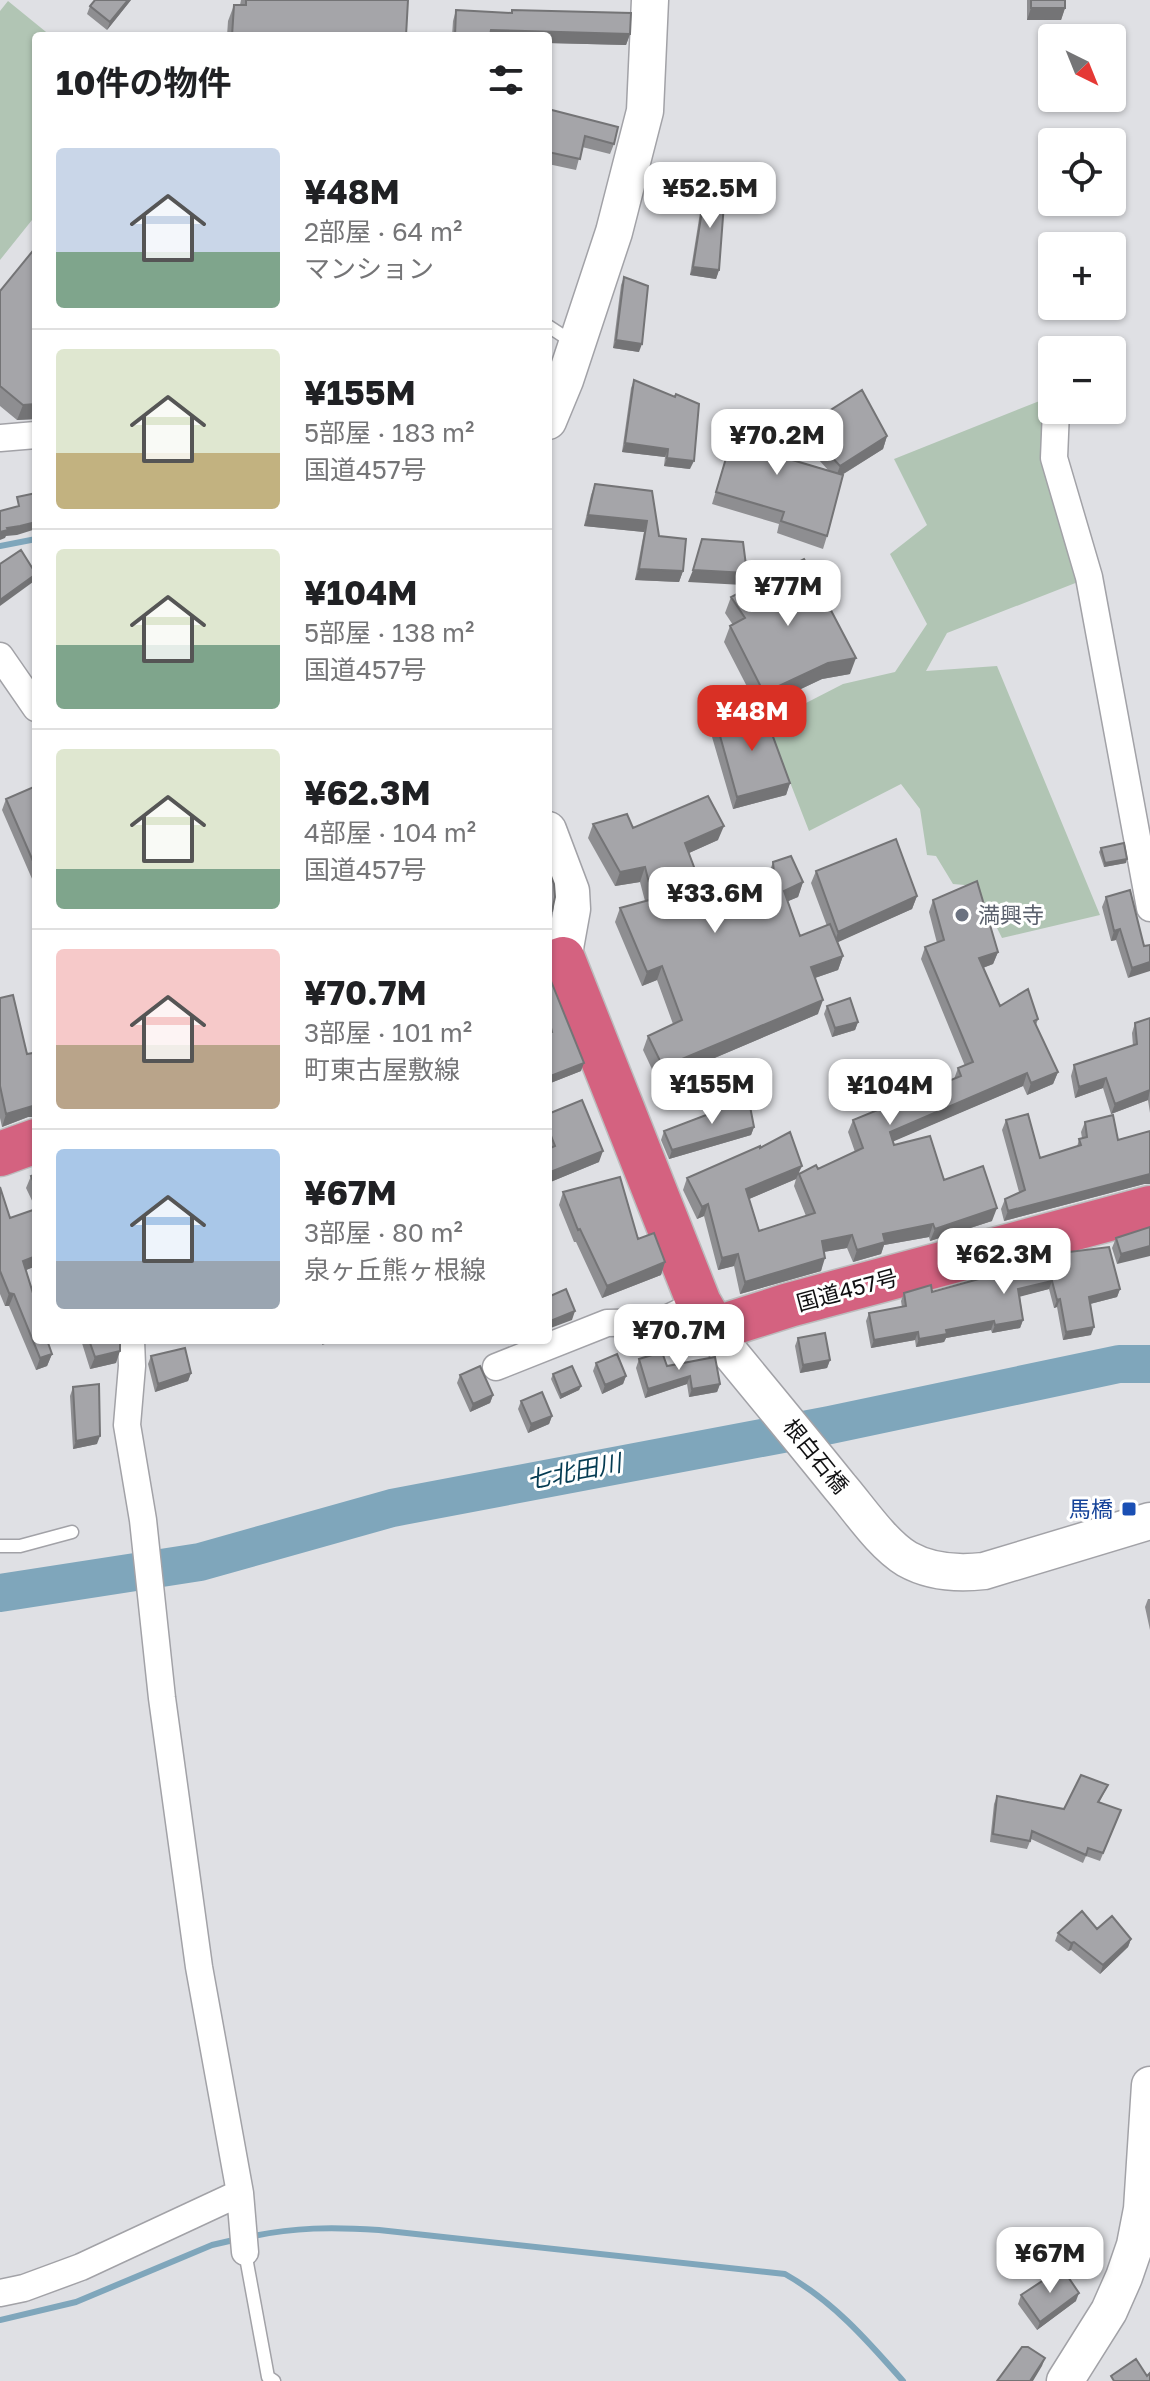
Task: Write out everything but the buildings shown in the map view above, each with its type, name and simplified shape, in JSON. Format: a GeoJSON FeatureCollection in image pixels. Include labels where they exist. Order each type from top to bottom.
{"type":"FeatureCollection","features":[{"type":"Feature","properties":{"kind":"highway"},"geometry":{"type":"LineString","coordinates":[[555,962],[706,1316]]}},
{"type":"Feature","properties":{"kind":"highway"},"geometry":{"type":"LineString","coordinates":[[0,1154],[32,1142]]}},
{"type":"Feature","properties":{"kind":"highway","name":"国道457号"},"geometry":{"type":"LineString","coordinates":[[706,1316],[789,1305],[1150,1208]]}},
{"type":"Feature","properties":{"kind":"street"},"geometry":{"type":"LineString","coordinates":[[552,396],[562,335],[614,232],[645,111],[650,0]]}},
{"type":"Feature","properties":{"kind":"street"},"geometry":{"type":"LineString","coordinates":[[1055,424],[1054,458],[1089,577],[1150,908]]}},
{"type":"Feature","properties":{"kind":"street"},"geometry":{"type":"LineString","coordinates":[[0,438],[32,435]]}},
{"type":"Feature","properties":{"kind":"street"},"geometry":{"type":"LineString","coordinates":[[0,656],[32,702]]}},
{"type":"Feature","properties":{"kind":"street"},"geometry":{"type":"LineString","coordinates":[[552,841],[571,891],[572,909],[555,962]]}},
{"type":"Feature","properties":{"kind":"street"},"geometry":{"type":"LineString","coordinates":[[496,1367],[607,1323],[660,1322],[706,1316]]}},
{"type":"Feature","properties":{"kind":"street","name":"根白石橋"},"geometry":{"type":"LineString","coordinates":[[706,1316],[727,1349],[866,1519],[904,1557],[919,1564],[943,1572],[984,1571],[1150,1521]]}},
{"type":"Feature","properties":{"kind":"street"},"geometry":{"type":"LineString","coordinates":[[131,1344],[127,1425],[143,1520],[162,1698],[199,1967],[241,2200],[245,2248]]}},
{"type":"Feature","properties":{"kind":"street"},"geometry":{"type":"LineString","coordinates":[[1065,2381],[1109,2311],[1135,2245],[1142,2209],[1150,2085]]}},
{"type":"Feature","properties":{"kind":"street"},"geometry":{"type":"LineString","coordinates":[[0,2293],[24,2288],[81,2267],[241,2200]]}},
{"type":"Feature","properties":{"kind":"lane"},"geometry":{"type":"LineString","coordinates":[[0,1546],[20,1546],[72,1532]]}},
{"type":"Feature","properties":{"kind":"lane"},"geometry":{"type":"LineString","coordinates":[[245,2248],[268,2377],[274,2381]]}},
{"type":"Feature","properties":{"kind":"green space"},"geometry":{"type":"Polygon","coordinates":[[[8,1],[46,32],[32,32],[32,220],[0,260],[0,11],[8,1]]]}},
{"type":"Feature","properties":{"kind":"green space"},"geometry":{"type":"Polygon","coordinates":[[[1038,402],[1038,424],[1043,424],[1045,470],[1078,582],[947,633],[926,671],[997,666],[1100,915],[1002,938],[976,886],[953,884],[936,856],[927,855],[920,809],[901,784],[809,831],[767,723],[843,684],[895,672],[927,624],[890,554],[927,525],[894,459],[1038,402]]]}},
{"type":"Feature","properties":{"kind":"waterway"},"geometry":{"type":"LineString","coordinates":[[0,546],[32,540]]}},
{"type":"Feature","properties":{"kind":"waterway","name":"七北田川"},"geometry":{"type":"LineString","coordinates":[[0,1593],[200,1562],[392,1508],[830,1425],[1119,1364],[1150,1364]]}},
{"type":"Feature","properties":{"kind":"waterway"},"geometry":{"type":"LineString","coordinates":[[249,2237],[314,2229],[379,2230],[785,2274],[834,2309],[903,2381]]}},
{"type":"Feature","properties":{"kind":"waterway"},"geometry":{"type":"LineString","coordinates":[[0,2320],[76,2302],[212,2245],[238,2239]]}},
{"type":"Feature","properties":{"kind":"place","name":"満興寺"},"geometry":{"type":"Point","coordinates":[962,915]}},
{"type":"Feature","properties":{"kind":"place","name":"馬橋"},"geometry":{"type":"Point","coordinates":[1129,1509]}}]}
